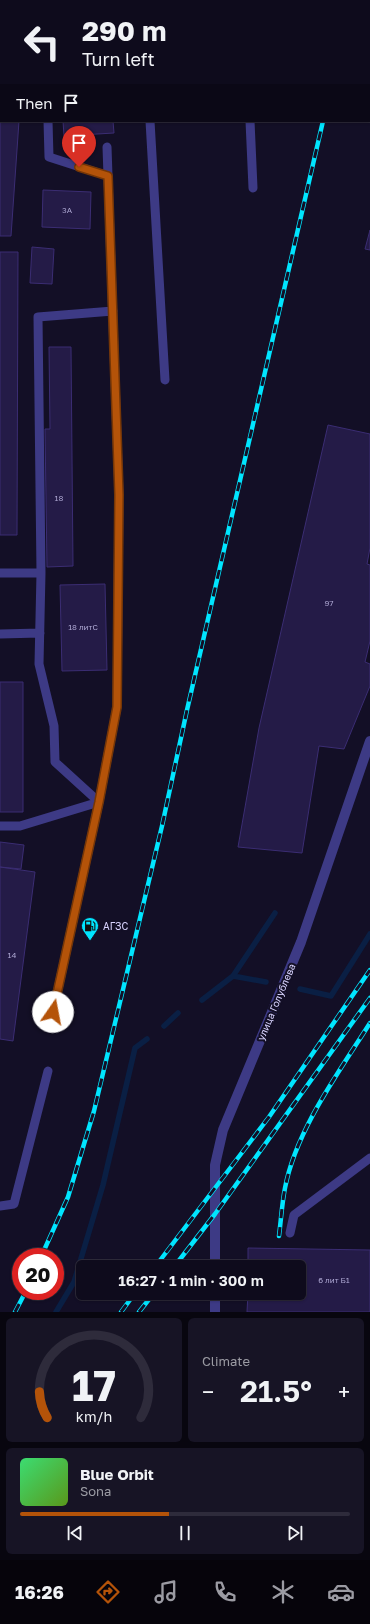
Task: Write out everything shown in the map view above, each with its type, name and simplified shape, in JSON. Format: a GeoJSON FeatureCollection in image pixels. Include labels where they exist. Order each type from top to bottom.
{"type":"FeatureCollection","features":[{"type":"Feature","properties":{"kind":"street","name":"улица Голублева"},"geometry":{"type":"LineString","coordinates":[[215,1260],[215,1165],[223,1130],[301,942],[370,741]]}},
{"type":"Feature","properties":{"kind":"street"},"geometry":{"type":"LineString","coordinates":[[215,1300],[215,1312]]}},
{"type":"Feature","properties":{"kind":"lane"},"geometry":{"type":"LineString","coordinates":[[48,122],[49,157],[108,176]]}},
{"type":"Feature","properties":{"kind":"lane"},"geometry":{"type":"LineString","coordinates":[[150,122],[165,380]]}},
{"type":"Feature","properties":{"kind":"lane"},"geometry":{"type":"LineString","coordinates":[[250,122],[252,188]]}},
{"type":"Feature","properties":{"kind":"lane"},"geometry":{"type":"LineString","coordinates":[[53,1012],[99,802],[117,707],[119,495],[107,147]]}},
{"type":"Feature","properties":{"kind":"lane"},"geometry":{"type":"LineString","coordinates":[[99,802],[55,762],[54,726],[39,664],[41,573],[38,316],[112,311]]}},
{"type":"Feature","properties":{"kind":"lane"},"geometry":{"type":"LineString","coordinates":[[0,573],[41,573]]}},
{"type":"Feature","properties":{"kind":"lane"},"geometry":{"type":"LineString","coordinates":[[0,634],[40,633]]}},
{"type":"Feature","properties":{"kind":"lane"},"geometry":{"type":"LineString","coordinates":[[0,826],[20,826],[99,802]]}},
{"type":"Feature","properties":{"kind":"lane"},"geometry":{"type":"LineString","coordinates":[[0,1206],[14,1204],[48,1071]]}},
{"type":"Feature","properties":{"kind":"lane"},"geometry":{"type":"LineString","coordinates":[[290,1233],[294,1215],[370,1158]]}},
{"type":"Feature","properties":{"kind":"building"},"geometry":{"type":"Polygon","coordinates":[[[0,122],[19,122],[11,236],[0,236],[0,122]]]}},
{"type":"Feature","properties":{"kind":"building"},"geometry":{"type":"Polygon","coordinates":[[[63,122],[113,122],[114,133],[64,136],[63,122]]]}},
{"type":"Feature","properties":{"kind":"building"},"geometry":{"type":"Polygon","coordinates":[[[43,190],[91,192],[90,229],[42,227],[43,190]]]}},
{"type":"Feature","properties":{"kind":"building"},"geometry":{"type":"Polygon","coordinates":[[[370,230],[370,250],[365,249],[370,230]]]}},
{"type":"Feature","properties":{"kind":"building"},"geometry":{"type":"Polygon","coordinates":[[[32,247],[54,249],[52,284],[30,283],[32,247]]]}},
{"type":"Feature","properties":{"kind":"building"},"geometry":{"type":"Polygon","coordinates":[[[0,252],[18,252],[17,535],[0,535],[0,252]]]}},
{"type":"Feature","properties":{"kind":"building"},"geometry":{"type":"Polygon","coordinates":[[[49,347],[71,347],[73,566],[47,567],[45,429],[50,429],[49,347]]]}},
{"type":"Feature","properties":{"kind":"building"},"geometry":{"type":"Polygon","coordinates":[[[328,425],[370,434],[370,548],[367,564],[370,565],[370,641],[365,662],[370,664],[370,686],[344,749],[319,746],[302,853],[238,847],[259,728],[328,425]]]}},
{"type":"Feature","properties":{"kind":"building"},"geometry":{"type":"Polygon","coordinates":[[[105,584],[107,670],[62,671],[60,585],[105,584]]]}},
{"type":"Feature","properties":{"kind":"building"},"geometry":{"type":"Polygon","coordinates":[[[0,682],[23,682],[23,812],[0,812],[0,682]]]}},
{"type":"Feature","properties":{"kind":"building"},"geometry":{"type":"Polygon","coordinates":[[[0,842],[24,845],[21,869],[0,867],[0,842]]]}},
{"type":"Feature","properties":{"kind":"building"},"geometry":{"type":"Polygon","coordinates":[[[0,867],[35,872],[13,1041],[0,1039],[0,867]]]}},
{"type":"Feature","properties":{"kind":"building"},"geometry":{"type":"Polygon","coordinates":[[[248,1248],[370,1250],[370,1312],[247,1312],[248,1300],[306,1300],[306,1260],[248,1260],[248,1248]]]}},
{"type":"Feature","properties":{"kind":"waterway"},"geometry":{"type":"LineString","coordinates":[[202,1000],[233,976],[275,913]]}},
{"type":"Feature","properties":{"kind":"waterway"},"geometry":{"type":"LineString","coordinates":[[300,989],[331,996],[370,934]]}},
{"type":"Feature","properties":{"kind":"waterway"},"geometry":{"type":"LineString","coordinates":[[233,976],[266,982]]}},
{"type":"Feature","properties":{"kind":"waterway"},"geometry":{"type":"LineString","coordinates":[[164,1026],[178,1013]]}},
{"type":"Feature","properties":{"kind":"waterway"},"geometry":{"type":"LineString","coordinates":[[56,1312],[74,1282],[103,1185],[135,1048],[147,1039]]}},
{"type":"Feature","properties":{"kind":"railway"},"geometry":{"type":"LineString","coordinates":[[45,1248],[68,1197],[94,1111],[162,826],[187,710],[323,122]]}},
{"type":"Feature","properties":{"kind":"railway"},"geometry":{"type":"LineString","coordinates":[[160,1260],[269,1117],[370,970]]}},
{"type":"Feature","properties":{"kind":"railway"},"geometry":{"type":"LineString","coordinates":[[179,1260],[215,1214],[370,998]]}},
{"type":"Feature","properties":{"kind":"railway"},"geometry":{"type":"LineString","coordinates":[[279,1236],[285,1188],[299,1145],[332,1081],[370,1023]]}},
{"type":"Feature","properties":{"kind":"railway"},"geometry":{"type":"LineString","coordinates":[[15,1312],[21,1300]]}},
{"type":"Feature","properties":{"kind":"railway"},"geometry":{"type":"LineString","coordinates":[[121,1312],[130,1300]]}},
{"type":"Feature","properties":{"kind":"railway"},"geometry":{"type":"LineString","coordinates":[[139,1312],[148,1300]]}},
{"type":"Feature","properties":{"kind":"place","name":"АГЗС"},"geometry":{"type":"Point","coordinates":[90,941]}},
{"type":"Feature","properties":{"kind":"route"},"geometry":{"type":"LineString","coordinates":[[53,1012],[99,802],[117,707],[119,495],[108,176],[79,167]]}}]}
